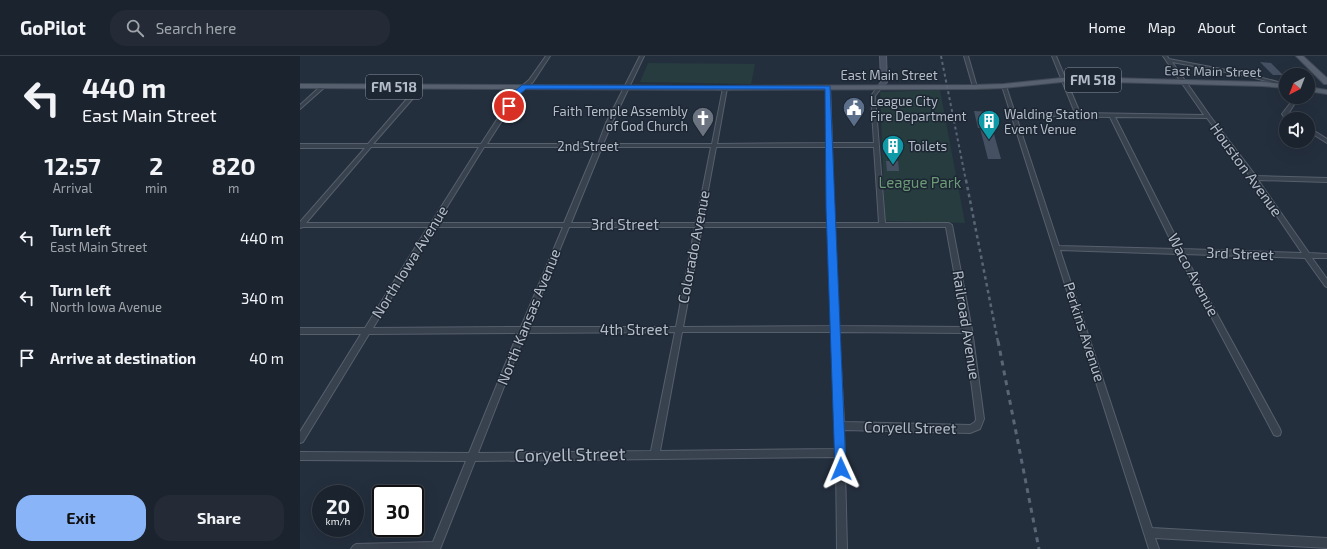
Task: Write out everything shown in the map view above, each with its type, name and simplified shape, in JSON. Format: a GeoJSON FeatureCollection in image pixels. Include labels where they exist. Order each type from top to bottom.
{"type":"FeatureCollection","features":[{"type":"Feature","properties":{"kind":"main road"},"geometry":{"type":"LineString","coordinates":[[1299,56],[1327,82]]}},
{"type":"Feature","properties":{"kind":"main road","name":"East Main Street"},"geometry":{"type":"LineString","coordinates":[[300,86],[626,88],[975,87],[1004,86],[1062,79],[1279,85]]}},
{"type":"Feature","properties":{"kind":"main road"},"geometry":{"type":"LineString","coordinates":[[1315,90],[1327,92]]}},
{"type":"Feature","properties":{"kind":"street","name":"North Iowa Avenue"},"geometry":{"type":"LineString","coordinates":[[300,439],[517,93],[531,81],[548,56]]}},
{"type":"Feature","properties":{"kind":"street","name":"North Kansas Avenue"},"geometry":{"type":"LineString","coordinates":[[436,548],[566,225],[626,88],[642,56]]}},
{"type":"Feature","properties":{"kind":"street"},"geometry":{"type":"LineString","coordinates":[[882,224],[873,96],[884,82],[883,56]]}},
{"type":"Feature","properties":{"kind":"street"},"geometry":{"type":"LineString","coordinates":[[966,56],[975,87]]}},
{"type":"Feature","properties":{"kind":"street"},"geometry":{"type":"LineString","coordinates":[[1054,56],[1062,79],[1078,115]]}},
{"type":"Feature","properties":{"kind":"street"},"geometry":{"type":"LineString","coordinates":[[1166,58],[1279,83]]}},
{"type":"Feature","properties":{"kind":"street","name":"Houston Avenue"},"geometry":{"type":"LineString","coordinates":[[1166,58],[1254,178],[1306,256],[1327,284]]}},
{"type":"Feature","properties":{"kind":"street"},"geometry":{"type":"LineString","coordinates":[[300,108],[324,86]]}},
{"type":"Feature","properties":{"kind":"street","name":"Perkins Avenue"},"geometry":{"type":"LineString","coordinates":[[1004,86],[1154,549]]}},
{"type":"Feature","properties":{"kind":"street"},"geometry":{"type":"LineString","coordinates":[[300,225],[420,87]]}},
{"type":"Feature","properties":{"kind":"street","name":"Colorado Avenue"},"geometry":{"type":"LineString","coordinates":[[655,454],[725,88]]}},
{"type":"Feature","properties":{"kind":"street"},"geometry":{"type":"LineString","coordinates":[[828,88],[828,146],[840,426],[842,549]]}},
{"type":"Feature","properties":{"kind":"street"},"geometry":{"type":"LineString","coordinates":[[1034,114],[1208,117]]}},
{"type":"Feature","properties":{"kind":"street","name":"Waco Avenue"},"geometry":{"type":"LineString","coordinates":[[1112,116],[1180,252],[1277,432]]}},
{"type":"Feature","properties":{"kind":"street"},"geometry":{"type":"LineString","coordinates":[[1315,133],[1327,141]]}},
{"type":"Feature","properties":{"kind":"street","name":"2nd Street"},"geometry":{"type":"LineString","coordinates":[[300,146],[876,146]]}},
{"type":"Feature","properties":{"kind":"street"},"geometry":{"type":"LineString","coordinates":[[1254,178],[1327,180]]}},
{"type":"Feature","properties":{"kind":"street","name":"3rd Street"},"geometry":{"type":"LineString","coordinates":[[300,225],[949,225]]}},
{"type":"Feature","properties":{"kind":"street","name":"Railroad Avenue"},"geometry":{"type":"LineString","coordinates":[[949,225],[968,330],[980,420],[978,425]]}},
{"type":"Feature","properties":{"kind":"street","name":"3rd Street"},"geometry":{"type":"LineString","coordinates":[[1056,248],[1327,256]]}},
{"type":"Feature","properties":{"kind":"street","name":"4th Street"},"geometry":{"type":"LineString","coordinates":[[300,331],[968,330]]}},
{"type":"Feature","properties":{"kind":"street","name":"Coryell Street"},"geometry":{"type":"LineString","coordinates":[[840,426],[970,429],[976,428],[978,425]]}},
{"type":"Feature","properties":{"kind":"street","name":"Coryell Street"},"geometry":{"type":"LineString","coordinates":[[300,456],[472,457],[840,453]]}},
{"type":"Feature","properties":{"kind":"street"},"geometry":{"type":"LineString","coordinates":[[1149,533],[1327,543]]}},
{"type":"Feature","properties":{"kind":"street"},"geometry":{"type":"LineString","coordinates":[[356,549],[436,548]]}},
{"type":"Feature","properties":{"kind":"green space"},"geometry":{"type":"Polygon","coordinates":[[[648,63],[755,64],[751,84],[640,82],[648,63]]]}},
{"type":"Feature","properties":{"kind":"green space","name":"League Park"},"geometry":{"type":"Polygon","coordinates":[[[940,90],[965,223],[885,221],[880,92],[940,90]]]}},
{"type":"Feature","properties":{"kind":"building"},"geometry":{"type":"Polygon","coordinates":[[[1260,62],[1271,63],[1279,71],[1279,75],[1273,75],[1260,62]]]}},
{"type":"Feature","properties":{"kind":"building","name":"Walding Station Event Venue"},"geometry":{"type":"Polygon","coordinates":[[[974,111],[991,112],[993,120],[990,120],[1001,159],[988,159],[974,111]]]}},
{"type":"Feature","properties":{"kind":"building","name":"Toilets"},"geometry":{"type":"Polygon","coordinates":[[[886,161],[898,161],[899,171],[887,171],[886,161]]]}},
{"type":"Feature","properties":{"kind":"railway"},"geometry":{"type":"LineString","coordinates":[[941,56],[966,181]]}},
{"type":"Feature","properties":{"kind":"railway"},"geometry":{"type":"LineString","coordinates":[[966,180],[998,342]]}},
{"type":"Feature","properties":{"kind":"railway"},"geometry":{"type":"LineString","coordinates":[[998,341],[1039,549]]}},
{"type":"Feature","properties":{"kind":"place","name":"League City Fire Department"},"geometry":{"type":"Point","coordinates":[854,128]}},
{"type":"Feature","properties":{"kind":"place","name":"Faith Temple Assembly of God Church"},"geometry":{"type":"Point","coordinates":[703,138]}},
{"type":"Feature","properties":{"kind":"place","name":"Walding Station Event Venue"},"geometry":{"type":"Point","coordinates":[989,140]}},
{"type":"Feature","properties":{"kind":"place","name":"Toilets"},"geometry":{"type":"Point","coordinates":[893,166]}},
{"type":"Feature","properties":{"kind":"route"},"geometry":{"type":"LineString","coordinates":[[509,106],[517,93],[524,87],[828,88],[830,208],[841,469]]}}]}
